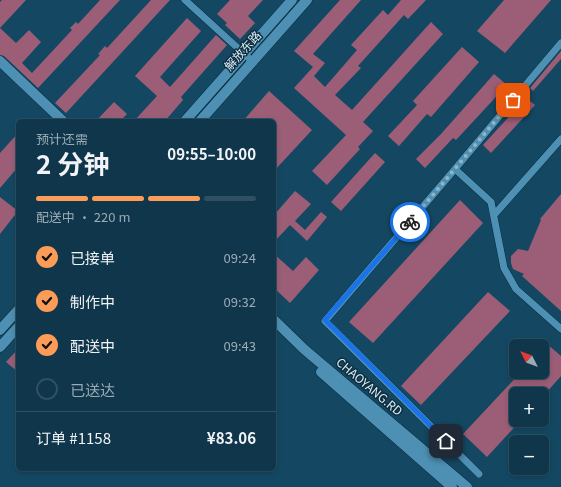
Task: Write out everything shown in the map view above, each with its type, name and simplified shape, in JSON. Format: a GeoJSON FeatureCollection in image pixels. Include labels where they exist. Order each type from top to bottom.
{"type":"FeatureCollection","features":[{"type":"Feature","properties":{"kind":"street"},"geometry":{"type":"LineString","coordinates":[[185,0],[252,61]]}},
{"type":"Feature","properties":{"kind":"street","name":"解放东路"},"geometry":{"type":"LineString","coordinates":[[187,119],[292,0]]}},
{"type":"Feature","properties":{"kind":"street","name":"解放东路"},"geometry":{"type":"LineString","coordinates":[[202,119],[307,0]]}},
{"type":"Feature","properties":{"kind":"street"},"geometry":{"type":"LineString","coordinates":[[479,474],[325,320],[561,43]]}},
{"type":"Feature","properties":{"kind":"street"},"geometry":{"type":"LineString","coordinates":[[0,61],[61,119]]}},
{"type":"Feature","properties":{"kind":"street"},"geometry":{"type":"LineString","coordinates":[[0,70],[52,119]]}},
{"type":"Feature","properties":{"kind":"street"},"geometry":{"type":"LineString","coordinates":[[494,215],[561,139]]}},
{"type":"Feature","properties":{"kind":"street"},"geometry":{"type":"LineString","coordinates":[[455,169],[491,202],[504,268],[516,289],[561,329]]}},
{"type":"Feature","properties":{"kind":"street"},"geometry":{"type":"LineString","coordinates":[[0,330],[16,312]]}},
{"type":"Feature","properties":{"kind":"street","name":"CHAOYANG.RD"},"geometry":{"type":"LineString","coordinates":[[276,322],[305,350],[467,487]]}},
{"type":"Feature","properties":{"kind":"street"},"geometry":{"type":"LineString","coordinates":[[0,347],[16,329]]}},
{"type":"Feature","properties":{"kind":"street","name":"CHAOYANG.RD"},"geometry":{"type":"LineString","coordinates":[[276,331],[452,487]]}},
{"type":"Feature","properties":{"kind":"building"},"geometry":{"type":"Polygon","coordinates":[[[2,0],[26,0],[0,28],[0,2],[2,0]]]}},
{"type":"Feature","properties":{"kind":"building"},"geometry":{"type":"Polygon","coordinates":[[[100,0],[120,0],[38,88],[4,56],[0,55],[0,28],[16,43],[29,30],[41,42],[22,63],[32,73],[72,30],[70,28],[76,22],[78,24],[100,0]]]}},
{"type":"Feature","properties":{"kind":"building"},"geometry":{"type":"Polygon","coordinates":[[[151,0],[170,0],[66,113],[55,103],[100,55],[98,54],[105,46],[107,48],[151,0]]]}},
{"type":"Feature","properties":{"kind":"building"},"geometry":{"type":"Polygon","coordinates":[[[230,0],[263,0],[248,16],[255,23],[240,39],[225,25],[227,23],[217,14],[230,0]]]}},
{"type":"Feature","properties":{"kind":"building"},"geometry":{"type":"Polygon","coordinates":[[[340,0],[361,0],[313,54],[325,63],[314,76],[325,87],[357,50],[351,45],[383,10],[388,15],[401,0],[426,0],[408,19],[404,15],[358,66],[361,68],[335,95],[352,110],[431,22],[443,34],[363,122],[373,131],[358,147],[360,149],[327,185],[312,171],[346,135],[294,88],[313,67],[294,51],[340,0]]]}},
{"type":"Feature","properties":{"kind":"building"},"geometry":{"type":"Polygon","coordinates":[[[504,0],[551,0],[505,53],[477,31],[504,0]]]}},
{"type":"Feature","properties":{"kind":"building"},"geometry":{"type":"Polygon","coordinates":[[[187,18],[201,31],[160,77],[170,87],[216,35],[227,45],[181,97],[183,100],[167,119],[136,119],[157,96],[135,76],[187,18]]]}},
{"type":"Feature","properties":{"kind":"building"},"geometry":{"type":"Polygon","coordinates":[[[462,47],[479,62],[431,117],[427,114],[399,146],[388,136],[417,105],[413,101],[462,47]]]}},
{"type":"Feature","properties":{"kind":"building"},"geometry":{"type":"Polygon","coordinates":[[[561,51],[561,59],[533,91],[530,88],[561,51]]]}},
{"type":"Feature","properties":{"kind":"building"},"geometry":{"type":"Polygon","coordinates":[[[494,74],[507,85],[456,140],[453,138],[425,168],[416,159],[441,134],[494,74]]]}},
{"type":"Feature","properties":{"kind":"building"},"geometry":{"type":"Polygon","coordinates":[[[269,91],[312,130],[276,169],[276,119],[245,119],[269,91]]]}},
{"type":"Feature","properties":{"kind":"building"},"geometry":{"type":"Polygon","coordinates":[[[526,98],[535,105],[491,153],[483,145],[526,98]]]}},
{"type":"Feature","properties":{"kind":"building"},"geometry":{"type":"Polygon","coordinates":[[[114,102],[127,114],[122,119],[98,119],[114,102]]]}},
{"type":"Feature","properties":{"kind":"building"},"geometry":{"type":"Polygon","coordinates":[[[16,135],[16,169],[0,188],[0,153],[16,135]]]}},
{"type":"Feature","properties":{"kind":"building"},"geometry":{"type":"Polygon","coordinates":[[[375,153],[385,162],[341,211],[331,202],[375,153]]]}},
{"type":"Feature","properties":{"kind":"building"},"geometry":{"type":"Polygon","coordinates":[[[295,191],[311,204],[295,221],[305,230],[321,212],[327,217],[307,241],[290,225],[276,240],[276,213],[295,191]]]}},
{"type":"Feature","properties":{"kind":"building"},"geometry":{"type":"Polygon","coordinates":[[[561,194],[561,311],[522,276],[524,274],[513,269],[511,256],[518,249],[528,251],[541,220],[540,219],[561,194]]]}},
{"type":"Feature","properties":{"kind":"building"},"geometry":{"type":"Polygon","coordinates":[[[0,197],[16,209],[16,214],[0,234],[0,197]]]}},
{"type":"Feature","properties":{"kind":"building"},"geometry":{"type":"Polygon","coordinates":[[[460,200],[483,223],[373,343],[349,322],[460,200]]]}},
{"type":"Feature","properties":{"kind":"building"},"geometry":{"type":"Polygon","coordinates":[[[276,256],[293,271],[306,257],[319,270],[290,303],[276,290],[276,256]]]}},
{"type":"Feature","properties":{"kind":"building"},"geometry":{"type":"Polygon","coordinates":[[[488,292],[510,311],[421,405],[401,386],[488,292]]]}},
{"type":"Feature","properties":{"kind":"building"},"geometry":{"type":"Polygon","coordinates":[[[549,346],[561,356],[561,376],[549,390],[549,387],[509,387],[509,427],[515,427],[487,457],[463,434],[514,379],[549,379],[549,346]]]}},
{"type":"Feature","properties":{"kind":"building"},"geometry":{"type":"Polygon","coordinates":[[[16,351],[16,370],[6,362],[16,351]]]}},
{"type":"Feature","properties":{"kind":"way so far"},"geometry":{"type":"LineString","coordinates":[[410,222],[513,100]]}},
{"type":"Feature","properties":{"kind":"route"},"geometry":{"type":"LineString","coordinates":[[410,222],[325,320],[446,441]]}}]}
